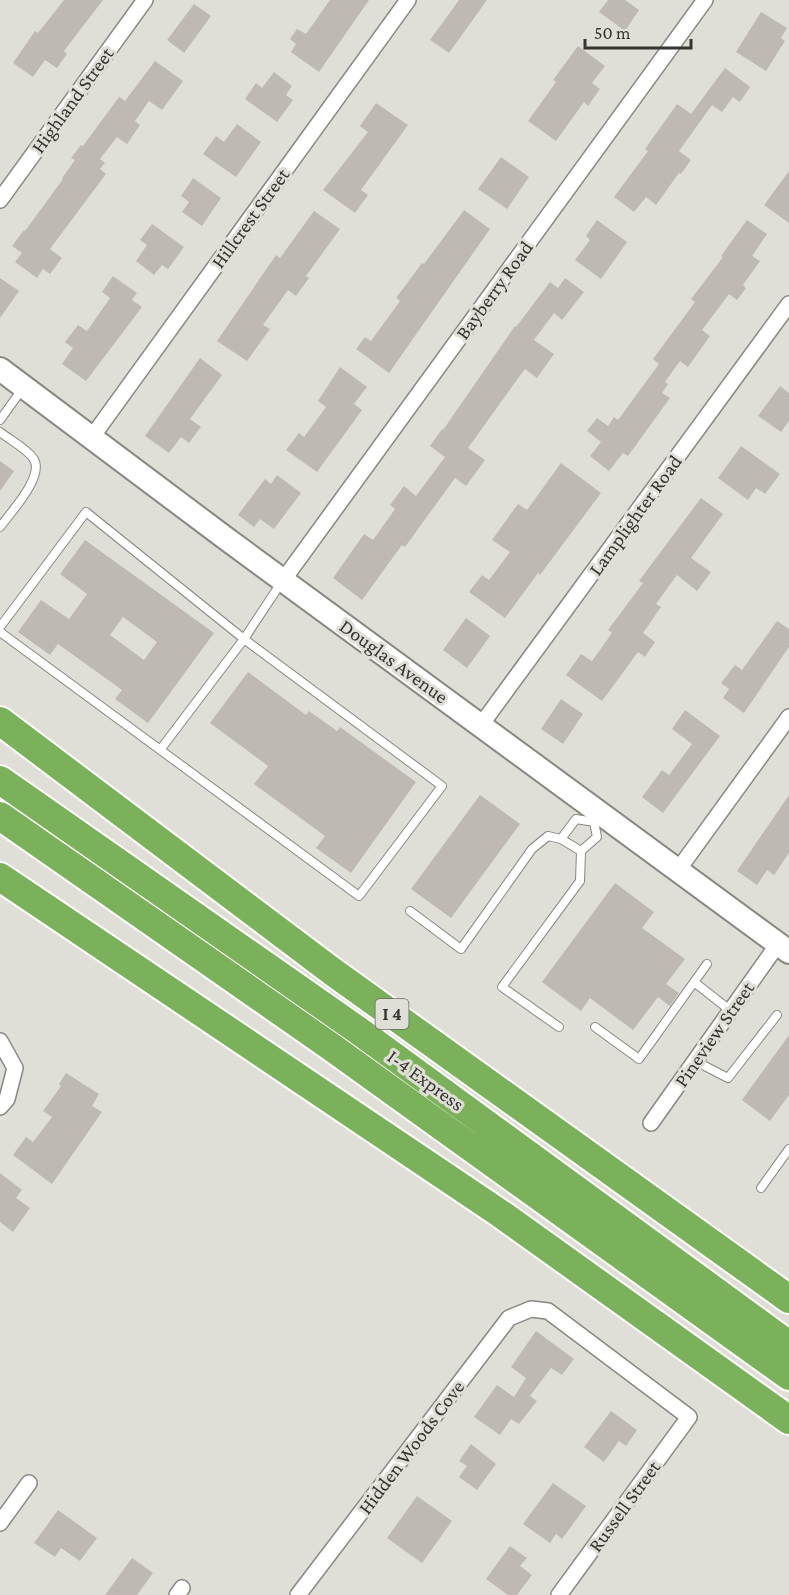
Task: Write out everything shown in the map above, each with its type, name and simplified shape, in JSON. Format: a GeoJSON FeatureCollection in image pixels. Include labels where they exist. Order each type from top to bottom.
{"type":"FeatureCollection","features":[{"type":"Feature","properties":{"kind":"highway","name":"I 4"},"geometry":{"type":"LineString","coordinates":[[0,722],[333,972],[789,1299]]}},
{"type":"Feature","properties":{"kind":"highway","name":"I-4 Express"},"geometry":{"type":"LineString","coordinates":[[0,780],[368,1038],[789,1345]]}},
{"type":"Feature","properties":{"kind":"highway","name":"I-4 Express"},"geometry":{"type":"LineString","coordinates":[[0,816],[340,1053],[789,1376]]}},
{"type":"Feature","properties":{"kind":"highway"},"geometry":{"type":"LineString","coordinates":[[0,877],[501,1214],[789,1420]]}},
{"type":"Feature","properties":{"kind":"main road","name":"Douglas Avenue"},"geometry":{"type":"LineString","coordinates":[[0,369],[481,725],[597,817],[678,870],[783,948]]}},
{"type":"Feature","properties":{"kind":"street","name":"Highland Street"},"geometry":{"type":"LineString","coordinates":[[0,200],[145,0]]}},
{"type":"Feature","properties":{"kind":"street","name":"Hillcrest Street"},"geometry":{"type":"LineString","coordinates":[[92,436],[408,0]]}},
{"type":"Feature","properties":{"kind":"street","name":"Bayberry Road"},"geometry":{"type":"LineString","coordinates":[[284,579],[705,0]]}},
{"type":"Feature","properties":{"kind":"street","name":"Lamplighter Road"},"geometry":{"type":"LineString","coordinates":[[481,725],[789,304]]}},
{"type":"Feature","properties":{"kind":"street"},"geometry":{"type":"LineString","coordinates":[[678,870],[789,717]]}},
{"type":"Feature","properties":{"kind":"street","name":"Pineview Street"},"geometry":{"type":"LineString","coordinates":[[651,1123],[731,1011],[783,948]]}},
{"type":"Feature","properties":{"kind":"street"},"geometry":{"type":"LineString","coordinates":[[0,1041],[15,1068],[7,1099],[0,1107]]}},
{"type":"Feature","properties":{"kind":"street","name":"Russell Street"},"geometry":{"type":"LineString","coordinates":[[531,1309],[548,1311],[689,1417],[559,1595]]}},
{"type":"Feature","properties":{"kind":"street","name":"Hidden Woods Cove"},"geometry":{"type":"LineString","coordinates":[[298,1595],[508,1318],[531,1309]]}},
{"type":"Feature","properties":{"kind":"street"},"geometry":{"type":"LineString","coordinates":[[0,1523],[28,1483]]}},
{"type":"Feature","properties":{"kind":"lane"},"geometry":{"type":"LineString","coordinates":[[0,420],[24,387]]}},
{"type":"Feature","properties":{"kind":"lane"},"geometry":{"type":"LineString","coordinates":[[0,432],[33,458],[38,468],[34,480],[0,527]]}},
{"type":"Feature","properties":{"kind":"lane"},"geometry":{"type":"LineString","coordinates":[[0,627],[86,512],[244,639],[442,786],[359,896],[0,632]]}},
{"type":"Feature","properties":{"kind":"lane"},"geometry":{"type":"LineString","coordinates":[[160,750],[244,639],[284,579]]}},
{"type":"Feature","properties":{"kind":"lane"},"geometry":{"type":"LineString","coordinates":[[560,1027],[502,987],[580,881],[581,851],[597,837],[597,817],[576,819],[561,839]]}},
{"type":"Feature","properties":{"kind":"lane"},"geometry":{"type":"LineString","coordinates":[[410,911],[460,949],[532,849],[548,836],[561,839],[581,851]]}},
{"type":"Feature","properties":{"kind":"lane"},"geometry":{"type":"LineString","coordinates":[[595,1027],[639,1059],[707,964]]}},
{"type":"Feature","properties":{"kind":"lane"},"geometry":{"type":"LineString","coordinates":[[694,982],[731,1011]]}},
{"type":"Feature","properties":{"kind":"lane"},"geometry":{"type":"LineString","coordinates":[[695,1061],[728,1078],[777,1014]]}},
{"type":"Feature","properties":{"kind":"lane"},"geometry":{"type":"LineString","coordinates":[[761,1188],[789,1149]]}},
{"type":"Feature","properties":{"kind":"building"},"geometry":{"type":"Polygon","coordinates":[[[64,0],[103,0],[64,51],[67,54],[57,68],[45,60],[33,77],[13,63],[35,31],[38,33],[64,0]]]}},
{"type":"Feature","properties":{"kind":"building"},"geometry":{"type":"Polygon","coordinates":[[[330,0],[369,0],[319,72],[291,52],[296,44],[290,39],[297,29],[306,34],[330,0]]]}},
{"type":"Feature","properties":{"kind":"building"},"geometry":{"type":"Polygon","coordinates":[[[459,0],[487,0],[449,53],[430,40],[459,0]]]}},
{"type":"Feature","properties":{"kind":"building"},"geometry":{"type":"Polygon","coordinates":[[[608,0],[625,0],[639,10],[625,31],[599,12],[608,0]]]}},
{"type":"Feature","properties":{"kind":"building"},"geometry":{"type":"Polygon","coordinates":[[[194,4],[211,16],[184,53],[167,40],[194,4]]]}},
{"type":"Feature","properties":{"kind":"building"},"geometry":{"type":"Polygon","coordinates":[[[761,12],[787,28],[781,38],[785,41],[766,71],[736,52],[761,12]]]}},
{"type":"Feature","properties":{"kind":"building"},"geometry":{"type":"Polygon","coordinates":[[[578,46],[605,66],[592,83],[600,89],[588,106],[584,102],[556,141],[528,121],[556,82],[553,80],[578,46]]]}},
{"type":"Feature","properties":{"kind":"building"},"geometry":{"type":"Polygon","coordinates":[[[155,61],[183,81],[162,110],[149,101],[135,121],[140,125],[127,144],[117,137],[100,159],[105,163],[100,169],[106,174],[50,249],[62,258],[50,274],[43,269],[37,278],[15,262],[22,253],[12,246],[63,179],[75,160],[71,158],[81,145],[83,146],[119,97],[125,101],[155,61]]]}},
{"type":"Feature","properties":{"kind":"building"},"geometry":{"type":"Polygon","coordinates":[[[725,68],[750,87],[740,102],[733,97],[722,112],[712,105],[679,151],[691,160],[681,174],[679,173],[656,205],[646,197],[634,212],[614,197],[648,151],[645,149],[677,104],[691,114],[725,68]]]}},
{"type":"Feature","properties":{"kind":"building"},"geometry":{"type":"Polygon","coordinates":[[[274,72],[292,86],[286,95],[293,100],[277,122],[245,99],[256,83],[262,88],[274,72]]]}},
{"type":"Feature","properties":{"kind":"building"},"geometry":{"type":"Polygon","coordinates":[[[376,103],[408,125],[361,190],[368,195],[355,213],[323,190],[368,132],[360,126],[376,103]]]}},
{"type":"Feature","properties":{"kind":"building"},"geometry":{"type":"Polygon","coordinates":[[[237,124],[261,142],[236,177],[203,154],[216,136],[224,142],[237,124]]]}},
{"type":"Feature","properties":{"kind":"building"},"geometry":{"type":"Polygon","coordinates":[[[501,157],[529,177],[507,209],[478,189],[501,157]]]}},
{"type":"Feature","properties":{"kind":"building"},"geometry":{"type":"Polygon","coordinates":[[[789,171],[789,223],[764,205],[789,171]]]}},
{"type":"Feature","properties":{"kind":"building"},"geometry":{"type":"Polygon","coordinates":[[[193,178],[221,198],[202,226],[182,212],[189,202],[181,196],[193,178]]]}},
{"type":"Feature","properties":{"kind":"building"},"geometry":{"type":"Polygon","coordinates":[[[464,210],[490,229],[389,373],[356,349],[365,337],[371,341],[400,301],[396,298],[464,210]]]}},
{"type":"Feature","properties":{"kind":"building"},"geometry":{"type":"Polygon","coordinates":[[[314,211],[340,229],[306,276],[309,278],[296,296],[288,290],[263,325],[270,329],[247,361],[217,341],[276,255],[280,258],[314,211]]]}},
{"type":"Feature","properties":{"kind":"building"},"geometry":{"type":"Polygon","coordinates":[[[597,220],[627,242],[601,279],[575,260],[590,240],[586,236],[597,220]]]}},
{"type":"Feature","properties":{"kind":"building"},"geometry":{"type":"Polygon","coordinates":[[[747,220],[767,234],[752,256],[760,261],[743,285],[746,288],[737,300],[729,294],[702,330],[710,336],[688,367],[680,361],[665,382],[668,384],[662,393],[670,398],[628,456],[623,453],[609,471],[590,456],[601,442],[587,431],[597,418],[608,426],[614,417],[618,420],[659,364],[653,359],[695,302],[691,299],[723,257],[721,256],[747,220]]]}},
{"type":"Feature","properties":{"kind":"building"},"geometry":{"type":"Polygon","coordinates":[[[152,224],[184,247],[168,269],[162,265],[154,275],[136,261],[147,245],[140,240],[152,224]]]}},
{"type":"Feature","properties":{"kind":"building"},"geometry":{"type":"Polygon","coordinates":[[[113,276],[137,293],[132,300],[142,307],[86,381],[62,364],[73,348],[65,342],[78,325],[87,331],[110,298],[102,292],[113,276]]]}},
{"type":"Feature","properties":{"kind":"building"},"geometry":{"type":"Polygon","coordinates":[[[0,278],[19,291],[0,318],[0,278]]]}},
{"type":"Feature","properties":{"kind":"building"},"geometry":{"type":"Polygon","coordinates":[[[565,278],[584,292],[562,320],[554,313],[534,340],[554,354],[537,378],[525,369],[468,448],[485,460],[466,486],[455,478],[405,547],[402,545],[362,600],[333,578],[364,534],[373,540],[395,509],[390,505],[404,486],[416,496],[445,457],[430,446],[515,326],[550,282],[558,288],[565,278]]]}},
{"type":"Feature","properties":{"kind":"building"},"geometry":{"type":"Polygon","coordinates":[[[200,358],[222,375],[190,419],[201,427],[189,443],[181,437],[169,453],[145,436],[200,358]]]}},
{"type":"Feature","properties":{"kind":"building"},"geometry":{"type":"Polygon","coordinates":[[[340,367],[367,387],[354,404],[362,410],[317,472],[286,450],[299,433],[304,437],[326,407],[318,401],[340,367]]]}},
{"type":"Feature","properties":{"kind":"building"},"geometry":{"type":"Polygon","coordinates":[[[780,386],[789,393],[789,421],[781,432],[758,416],[780,386]]]}},
{"type":"Feature","properties":{"kind":"building"},"geometry":{"type":"Polygon","coordinates":[[[741,446],[780,474],[765,494],[756,488],[748,500],[718,478],[741,446]]]}},
{"type":"Feature","properties":{"kind":"building"},"geometry":{"type":"Polygon","coordinates":[[[0,461],[14,471],[0,491],[0,461]]]}},
{"type":"Feature","properties":{"kind":"building"},"geometry":{"type":"Polygon","coordinates":[[[561,463],[601,493],[505,618],[469,592],[482,575],[489,580],[510,552],[492,540],[518,504],[527,510],[561,463]]]}},
{"type":"Feature","properties":{"kind":"building"},"geometry":{"type":"Polygon","coordinates":[[[277,475],[301,493],[274,529],[260,519],[254,527],[238,515],[265,479],[271,484],[277,475]]]}},
{"type":"Feature","properties":{"kind":"building"},"geometry":{"type":"Polygon","coordinates":[[[701,498],[723,514],[691,558],[711,572],[697,591],[677,575],[656,604],[661,607],[643,633],[655,642],[645,657],[638,652],[602,701],[566,675],[581,654],[592,661],[612,633],[608,630],[643,583],[639,581],[701,498]]]}},
{"type":"Feature","properties":{"kind":"building"},"geometry":{"type":"Polygon","coordinates":[[[85,540],[214,633],[148,723],[115,699],[122,690],[58,644],[50,655],[18,632],[41,600],[69,619],[87,594],[60,574],[85,540]],[[123,617],[110,635],[144,660],[157,642],[123,617]]]}},
{"type":"Feature","properties":{"kind":"building"},"geometry":{"type":"Polygon","coordinates":[[[466,618],[490,636],[467,668],[443,650],[466,618]]]}},
{"type":"Feature","properties":{"kind":"building"},"geometry":{"type":"Polygon","coordinates":[[[777,621],[789,629],[789,647],[744,713],[723,698],[729,689],[721,683],[735,665],[742,670],[777,621]]]}},
{"type":"Feature","properties":{"kind":"building"},"geometry":{"type":"Polygon","coordinates":[[[248,672],[306,715],[309,711],[337,731],[340,727],[416,782],[351,873],[316,848],[325,836],[254,784],[268,766],[210,723],[248,672]]]}},
{"type":"Feature","properties":{"kind":"building"},"geometry":{"type":"Polygon","coordinates":[[[561,699],[583,714],[563,744],[541,729],[561,699]]]}},
{"type":"Feature","properties":{"kind":"building"},"geometry":{"type":"Polygon","coordinates":[[[685,710],[720,736],[663,813],[642,797],[662,770],[669,775],[692,744],[672,729],[685,710]]]}},
{"type":"Feature","properties":{"kind":"building"},"geometry":{"type":"Polygon","coordinates":[[[480,795],[520,824],[451,918],[411,889],[480,795]]]}},
{"type":"Feature","properties":{"kind":"building"},"geometry":{"type":"Polygon","coordinates":[[[789,795],[789,853],[774,875],[767,870],[757,885],[737,871],[789,795]]]}},
{"type":"Feature","properties":{"kind":"building"},"geometry":{"type":"Polygon","coordinates":[[[615,883],[654,912],[642,928],[685,959],[666,984],[679,993],[670,1006],[658,997],[633,1030],[590,998],[581,1011],[542,982],[615,883]]]}},
{"type":"Feature","properties":{"kind":"building"},"geometry":{"type":"Polygon","coordinates":[[[789,1035],[789,1095],[770,1121],[742,1100],[789,1035]]]}},
{"type":"Feature","properties":{"kind":"building"},"geometry":{"type":"Polygon","coordinates":[[[66,1073],[99,1094],[92,1106],[102,1112],[52,1184],[13,1155],[26,1137],[33,1142],[52,1117],[43,1111],[61,1086],[59,1084],[66,1073]]]}},
{"type":"Feature","properties":{"kind":"building"},"geometry":{"type":"Polygon","coordinates":[[[0,1173],[22,1190],[16,1198],[30,1208],[13,1232],[0,1222],[0,1173]]]}},
{"type":"Feature","properties":{"kind":"building"},"geometry":{"type":"Polygon","coordinates":[[[536,1331],[574,1359],[562,1375],[551,1368],[530,1396],[537,1401],[519,1424],[511,1419],[500,1435],[474,1417],[497,1385],[514,1397],[526,1378],[511,1367],[536,1331]]]}},
{"type":"Feature","properties":{"kind":"building"},"geometry":{"type":"Polygon","coordinates":[[[611,1411],[637,1430],[626,1446],[619,1441],[604,1462],[584,1447],[611,1411]]]}},
{"type":"Feature","properties":{"kind":"building"},"geometry":{"type":"Polygon","coordinates":[[[471,1444],[496,1464],[477,1490],[459,1477],[467,1466],[459,1461],[471,1444]]]}},
{"type":"Feature","properties":{"kind":"building"},"geometry":{"type":"Polygon","coordinates":[[[553,1483],[586,1506],[562,1539],[556,1534],[550,1543],[523,1524],[553,1483]]]}},
{"type":"Feature","properties":{"kind":"building"},"geometry":{"type":"Polygon","coordinates":[[[417,1496],[452,1521],[422,1563],[387,1538],[417,1496]]]}},
{"type":"Feature","properties":{"kind":"building"},"geometry":{"type":"Polygon","coordinates":[[[58,1510],[97,1538],[80,1561],[61,1548],[55,1557],[34,1543],[58,1510]]]}},
{"type":"Feature","properties":{"kind":"building"},"geometry":{"type":"Polygon","coordinates":[[[510,1546],[527,1558],[520,1566],[532,1575],[517,1595],[508,1595],[486,1579],[510,1546]]]}},
{"type":"Feature","properties":{"kind":"building"},"geometry":{"type":"Polygon","coordinates":[[[132,1558],[153,1573],[137,1595],[105,1595],[132,1558]]]}}]}
